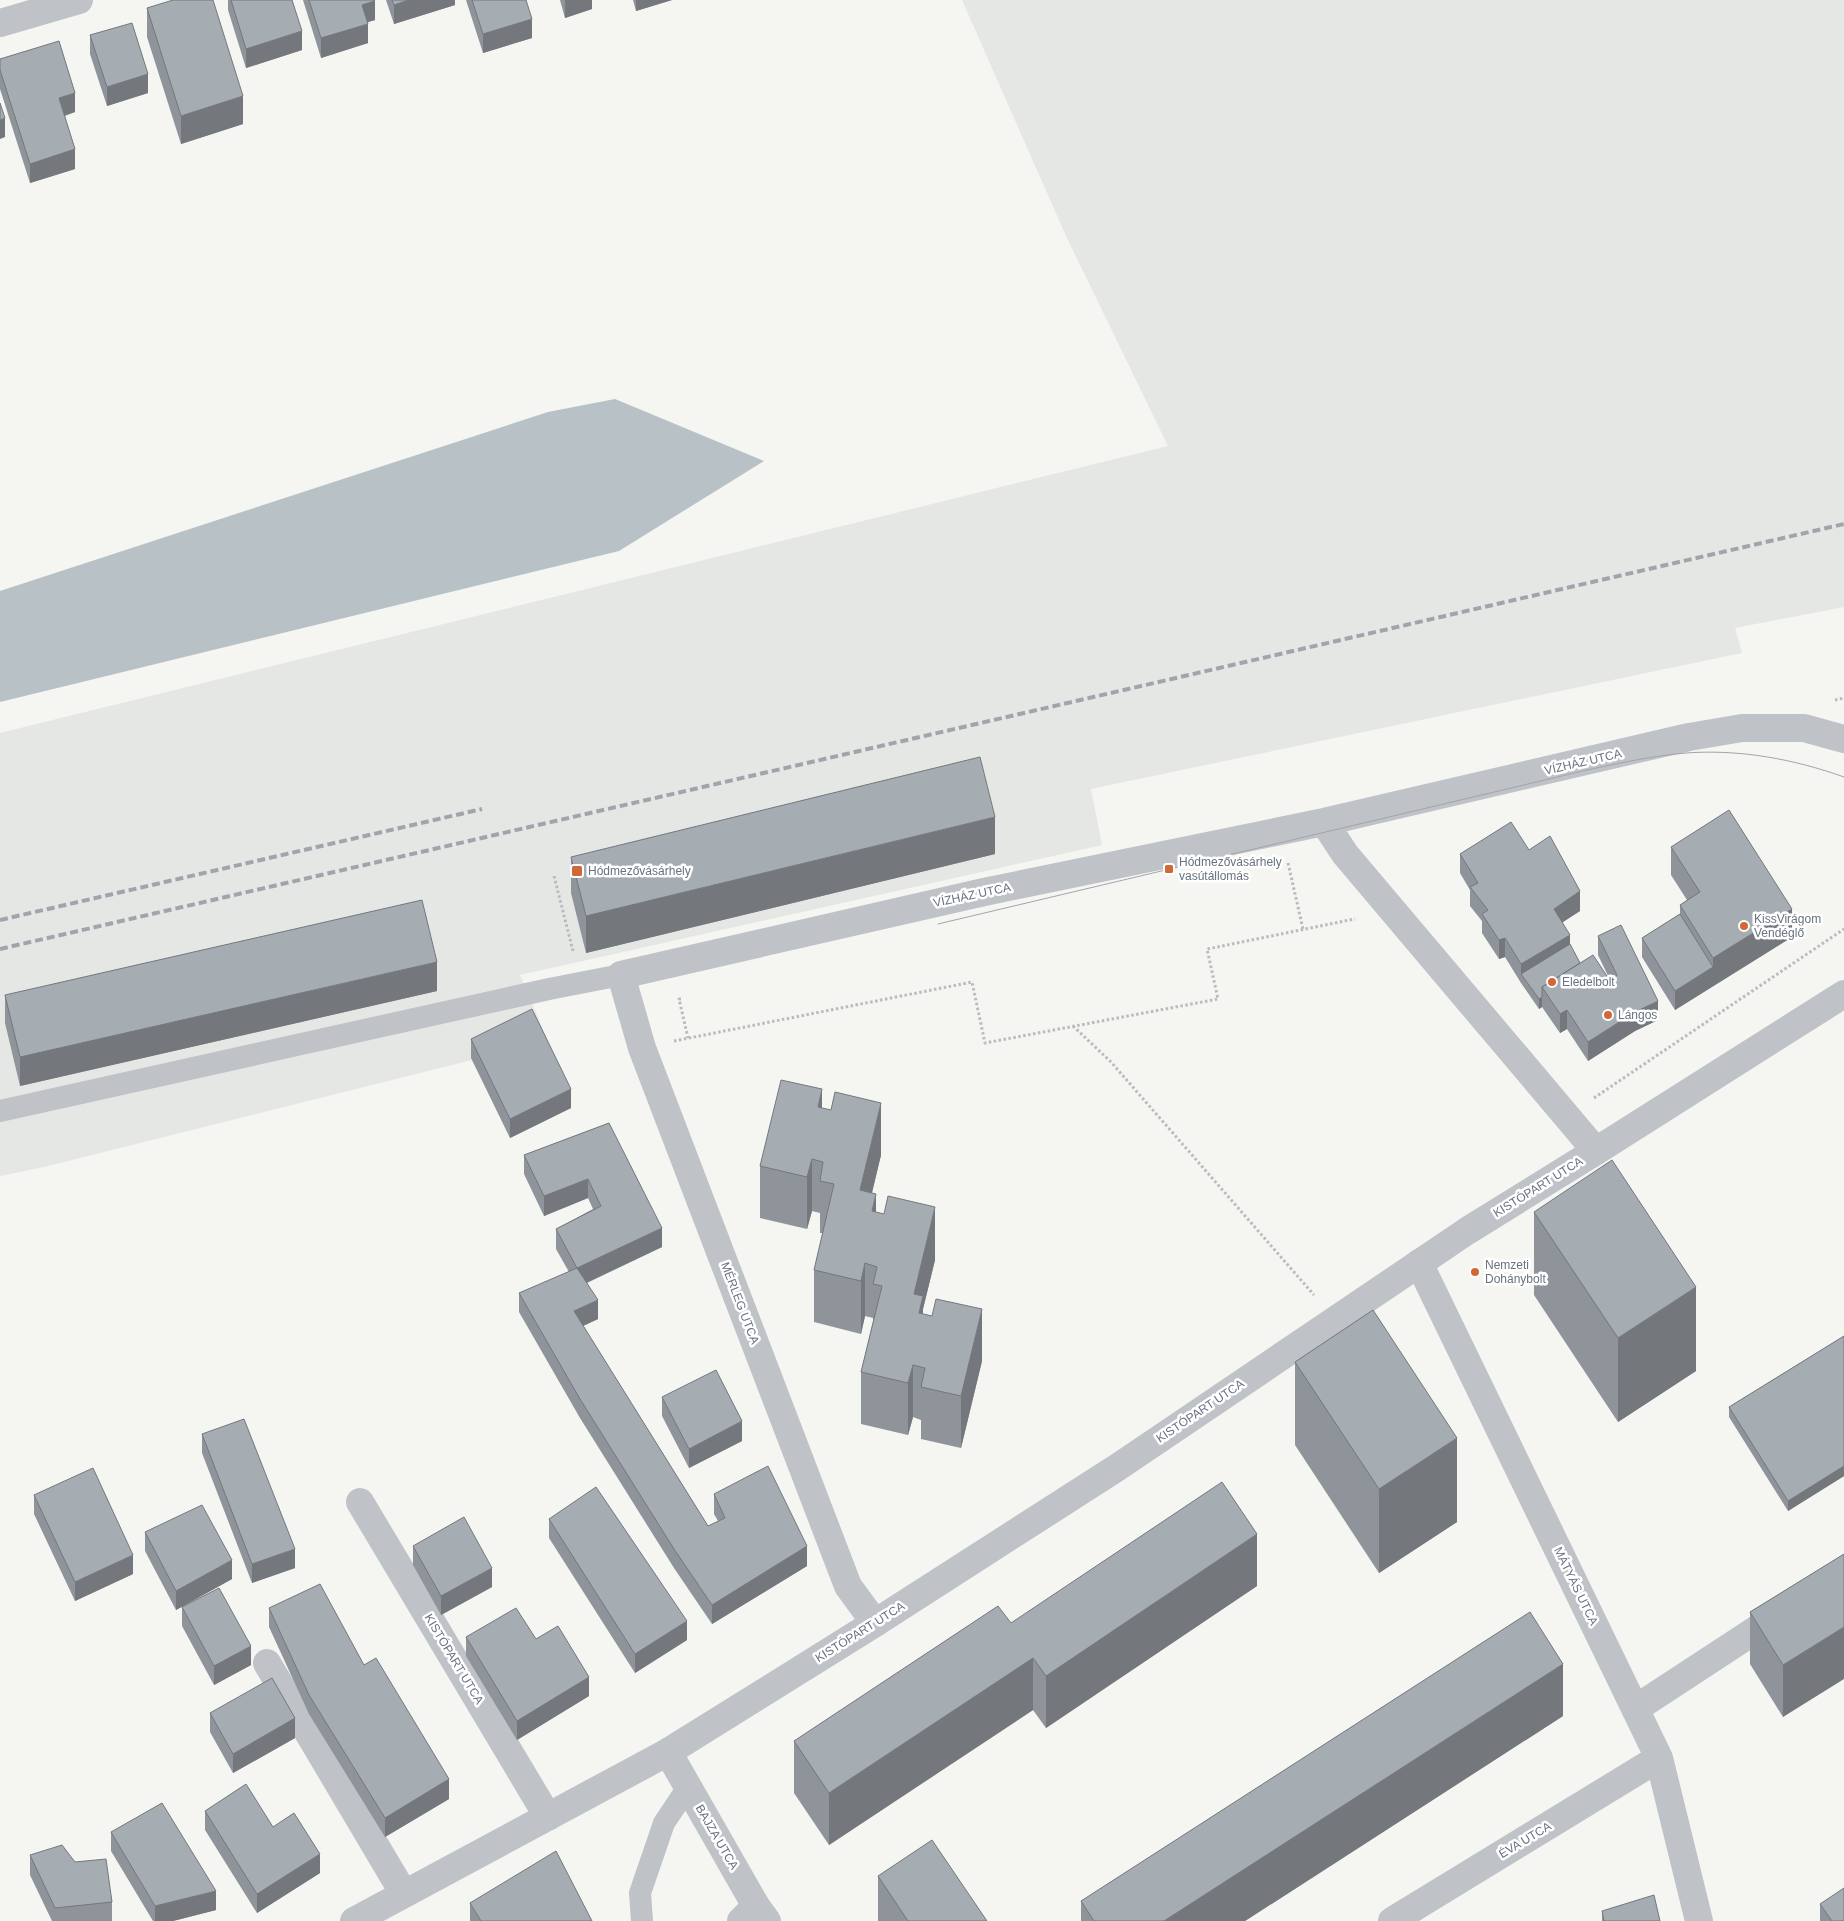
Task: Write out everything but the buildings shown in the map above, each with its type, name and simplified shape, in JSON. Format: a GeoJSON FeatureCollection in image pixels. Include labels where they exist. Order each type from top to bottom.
{"type":"FeatureCollection","features":[{"type":"Feature","properties":{"kind":"street"},"geometry":{"type":"LineString","coordinates":[[0,23],[79,0]]}},
{"type":"Feature","properties":{"kind":"street","name":"VÍZHÁZ UTCA"},"geometry":{"type":"LineString","coordinates":[[621,975],[984,892],[1324,822],[1689,737],[1742,728],[1804,728],[1844,739]]}},
{"type":"Feature","properties":{"kind":"street"},"geometry":{"type":"LineString","coordinates":[[1324,822],[1345,854],[1596,1151]]}},
{"type":"Feature","properties":{"kind":"street","name":"MÉRLEG UTCA"},"geometry":{"type":"LineString","coordinates":[[621,975],[642,1048],[848,1586],[875,1623]]}},
{"type":"Feature","properties":{"kind":"street","name":"KISTÓPART UTCA"},"geometry":{"type":"LineString","coordinates":[[354,1921],[668,1752],[875,1623],[1118,1467],[1467,1231],[1844,994]]}},
{"type":"Feature","properties":{"kind":"street","name":"MÁTYÁS UTCA"},"geometry":{"type":"LineString","coordinates":[[1419,1263],[1659,1758],[1699,1921]]}},
{"type":"Feature","properties":{"kind":"street","name":"KISTÓPART UTCA"},"geometry":{"type":"LineString","coordinates":[[360,1502],[548,1816]]}},
{"type":"Feature","properties":{"kind":"street"},"geometry":{"type":"LineString","coordinates":[[1635,1710],[1844,1572]]}},
{"type":"Feature","properties":{"kind":"street"},"geometry":{"type":"LineString","coordinates":[[266,1663],[404,1894]]}},
{"type":"Feature","properties":{"kind":"street","name":"BAJZA UTCA"},"geometry":{"type":"LineString","coordinates":[[668,1752],[754,1916]]}},
{"type":"Feature","properties":{"kind":"street","name":"ÉVA UTCA"},"geometry":{"type":"LineString","coordinates":[[1392,1921],[1659,1758]]}},
{"type":"Feature","properties":{"kind":"lane"},"geometry":{"type":"LineString","coordinates":[[0,1111],[549,989],[621,975]]}},
{"type":"Feature","properties":{"kind":"lane"},"geometry":{"type":"LineString","coordinates":[[642,1921],[640,1893],[664,1823],[688,1787]]}},
{"type":"Feature","properties":{"kind":"path"},"geometry":{"type":"LineString","coordinates":[[642,1048],[972,982],[985,1042],[1218,999],[1207,949],[1394,912]]}},
{"type":"Feature","properties":{"kind":"path"},"geometry":{"type":"LineString","coordinates":[[1567,1116],[1844,929]]}},
{"type":"Feature","properties":{"kind":"path"},"geometry":{"type":"LineString","coordinates":[[685,998],[679,999],[688,1038]]}},
{"type":"Feature","properties":{"kind":"path"},"geometry":{"type":"LineString","coordinates":[[1073,1026],[1110,1062],[1336,1320]]}},
{"type":"Feature","properties":{"kind":"shaded area"},"geometry":{"type":"Polygon","coordinates":[[[962,0],[1844,0],[1844,607],[1735,628],[1742,653],[1091,789],[1102,845],[520,975],[548,1041],[44,1167],[0,1176],[0,733],[1168,446],[1066,236],[962,0]]]}},
{"type":"Feature","properties":{"kind":"shaded area"},"geometry":{"type":"Polygon","coordinates":[[[615,399],[764,461],[619,551],[0,702],[0,591],[548,412],[615,399]]]}},
{"type":"Feature","properties":{"kind":"tram line"},"geometry":{"type":"LineString","coordinates":[[938,924],[1587,770],[1648,758],[1706,752],[1746,754],[1786,760],[1844,777]]}},
{"type":"Feature","properties":{"kind":"railway"},"geometry":{"type":"LineString","coordinates":[[0,949],[1844,524]]}},
{"type":"Feature","properties":{"kind":"railway"},"geometry":{"type":"LineString","coordinates":[[0,920],[482,809]]}},
{"type":"Feature","properties":{"kind":"place","name":"Hódmezővásárhely vasútállomás"},"geometry":{"type":"Point","coordinates":[1169,869]}},
{"type":"Feature","properties":{"kind":"place","name":"Hódmezővásárhely"},"geometry":{"type":"Point","coordinates":[577,871]}},
{"type":"Feature","properties":{"kind":"place","name":"KissVirágom Vendéglő"},"geometry":{"type":"Point","coordinates":[1744,926]}},
{"type":"Feature","properties":{"kind":"place","name":"Eledelbolt"},"geometry":{"type":"Point","coordinates":[1552,982]}},
{"type":"Feature","properties":{"kind":"place","name":"Lángos"},"geometry":{"type":"Point","coordinates":[1608,1015]}},
{"type":"Feature","properties":{"kind":"place","name":"Nemzeti Dohánybolt"},"geometry":{"type":"Point","coordinates":[1475,1272]}}]}
